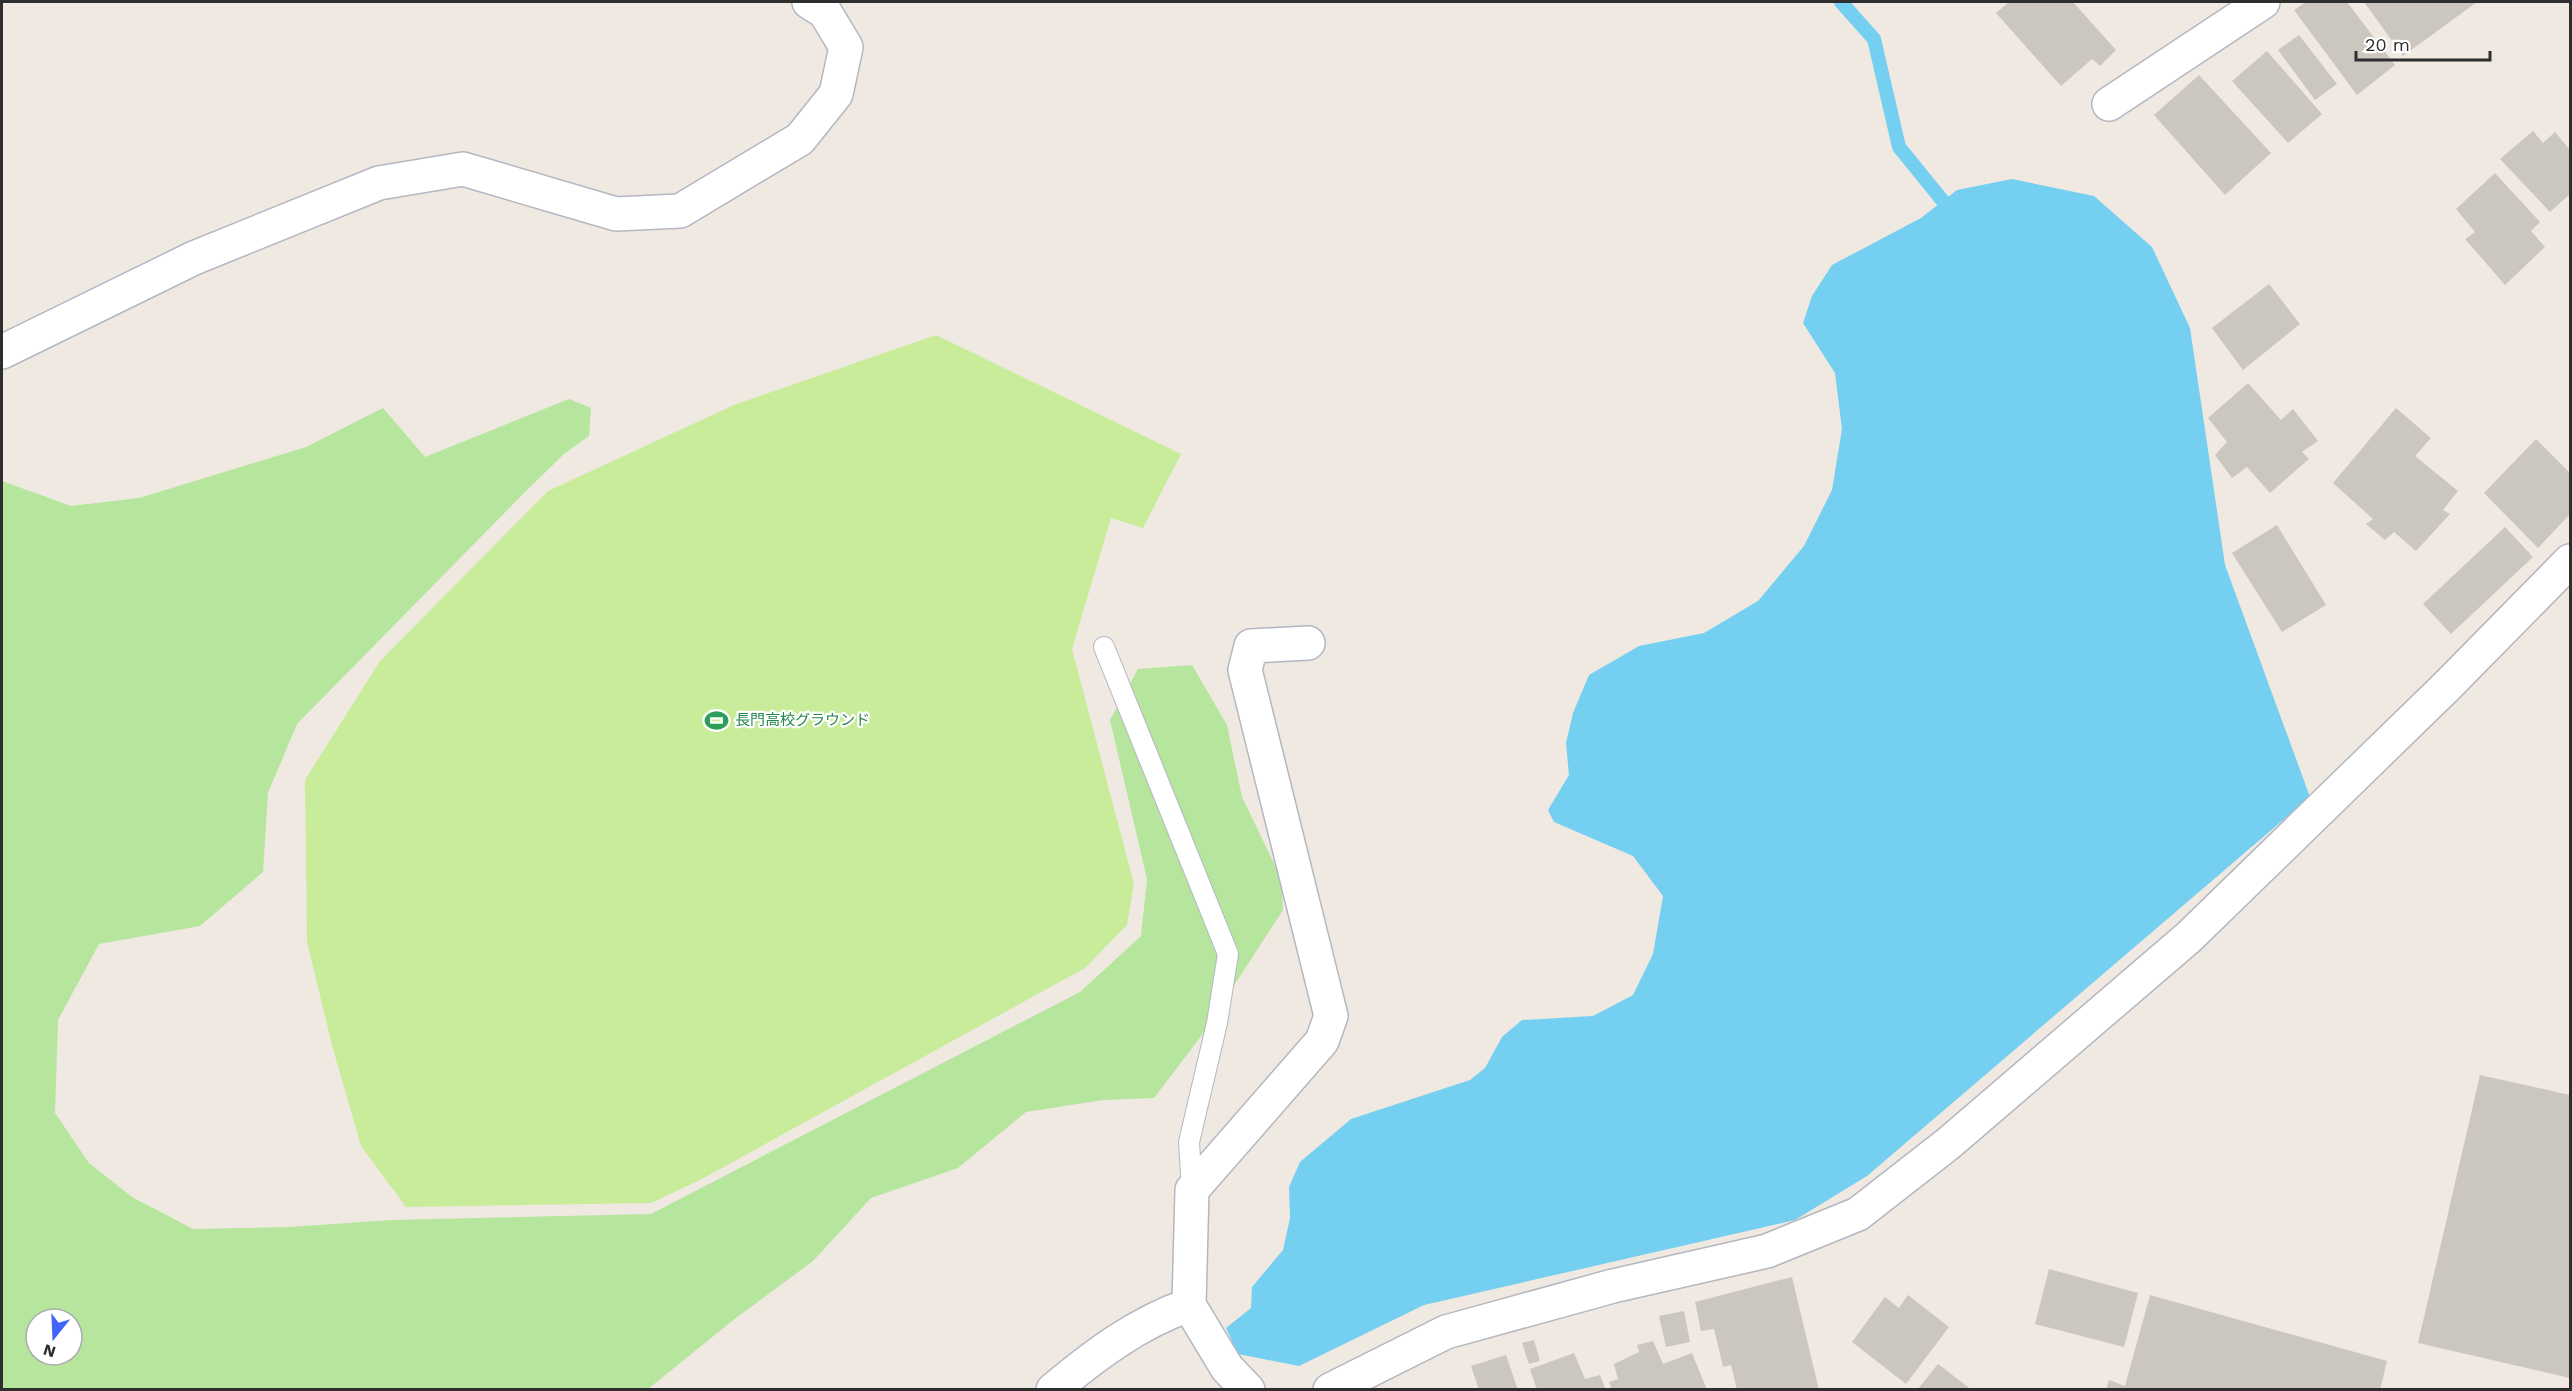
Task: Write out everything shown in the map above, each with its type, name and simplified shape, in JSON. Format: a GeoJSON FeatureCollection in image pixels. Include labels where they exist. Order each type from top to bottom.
{"type":"FeatureCollection","features":[{"type":"Feature","properties":{"kind":"street"},"geometry":{"type":"LineString","coordinates":[[2,352],[194,258],[379,183],[463,169],[616,214],[680,211],[800,139],[836,94],[846,47],[825,12],[809,2]]}},
{"type":"Feature","properties":{"kind":"street"},"geometry":{"type":"LineString","coordinates":[[2109,104],[2263,2]]}},
{"type":"Feature","properties":{"kind":"street"},"geometry":{"type":"LineString","coordinates":[[1330,1389],[1446,1332],[1613,1286],[1767,1251],[1858,1214],[1949,1143],[2189,937],[2447,686],[2571,561]]}},
{"type":"Feature","properties":{"kind":"street"},"geometry":{"type":"LineString","coordinates":[[1248,1389],[1227,1368],[1189,1305],[1192,1190],[1322,1041],[1331,1016],[1245,670],[1251,646],[1308,643]]}},
{"type":"Feature","properties":{"kind":"street"},"geometry":{"type":"LineString","coordinates":[[1053,1389],[1092,1357],[1122,1337],[1160,1315],[1189,1305]]}},
{"type":"Feature","properties":{"kind":"lane"},"geometry":{"type":"LineString","coordinates":[[1104,647],[1228,954],[1217,1023],[1189,1142],[1192,1190]]}},
{"type":"Feature","properties":{"kind":"green space","name":"長門高校グラウンド"},"geometry":{"type":"Polygon","coordinates":[[[936,335],[1181,454],[1143,528],[1111,518],[1072,649],[1134,884],[1127,925],[1085,968],[700,1180],[651,1203],[406,1207],[361,1146],[333,1049],[307,942],[305,780],[380,661],[548,491],[734,405],[936,335]]]}},
{"type":"Feature","properties":{"kind":"green space"},"geometry":{"type":"Polygon","coordinates":[[[569,399],[591,408],[589,436],[564,454],[527,490],[297,724],[268,793],[263,872],[200,926],[99,944],[58,1020],[55,1113],[89,1163],[132,1197],[193,1229],[290,1227],[391,1220],[651,1214],[1080,992],[1141,936],[1147,879],[1110,720],[1138,669],[1192,665],[1227,725],[1242,797],[1281,878],[1283,910],[1199,1039],[1154,1098],[1103,1100],[1026,1112],[958,1168],[871,1198],[813,1261],[732,1321],[648,1389],[2,1389],[2,481],[71,506],[139,498],[306,447],[383,408],[425,457],[569,399]]]}},
{"type":"Feature","properties":{"kind":"water"},"geometry":{"type":"Polygon","coordinates":[[[2012,179],[2094,196],[2152,247],[2190,328],[2225,565],[2310,797],[1867,1176],[1795,1220],[1424,1305],[1299,1366],[1238,1354],[1226,1328],[1251,1308],[1252,1287],[1283,1250],[1290,1218],[1289,1187],[1300,1162],[1351,1119],[1470,1080],[1485,1068],[1502,1037],[1522,1020],[1593,1016],[1633,995],[1653,954],[1663,896],[1633,856],[1554,822],[1548,810],[1569,775],[1566,743],[1573,713],[1589,675],[1639,646],[1704,633],[1758,601],[1804,546],[1832,490],[1842,429],[1835,373],[1803,323],[1812,296],[1832,265],[1921,218],[1957,190],[2012,179]]]}},
{"type":"Feature","properties":{"kind":"building"},"geometry":{"type":"Polygon","coordinates":[[[2009,2],[2073,2],[2116,50],[2100,66],[2092,59],[2061,86],[1996,13],[2009,2]]]}},
{"type":"Feature","properties":{"kind":"building"},"geometry":{"type":"Polygon","coordinates":[[[2306,2],[2347,2],[2395,65],[2357,95],[2294,10],[2306,2]]]}},
{"type":"Feature","properties":{"kind":"building"},"geometry":{"type":"Polygon","coordinates":[[[2364,2],[2477,2],[2403,56],[2364,2]]]}},
{"type":"Feature","properties":{"kind":"building"},"geometry":{"type":"Polygon","coordinates":[[[2299,35],[2337,84],[2315,100],[2278,50],[2299,35]]]}},
{"type":"Feature","properties":{"kind":"building"},"geometry":{"type":"Polygon","coordinates":[[[2267,51],[2322,114],[2288,143],[2232,81],[2267,51]]]}},
{"type":"Feature","properties":{"kind":"building"},"geometry":{"type":"Polygon","coordinates":[[[2199,75],[2271,153],[2225,195],[2154,115],[2199,75]]]}},
{"type":"Feature","properties":{"kind":"building"},"geometry":{"type":"Polygon","coordinates":[[[2533,131],[2543,143],[2555,132],[2570,150],[2570,194],[2550,212],[2500,159],[2533,131]]]}},
{"type":"Feature","properties":{"kind":"building"},"geometry":{"type":"Polygon","coordinates":[[[2495,173],[2540,222],[2531,231],[2545,247],[2505,285],[2465,239],[2475,232],[2456,209],[2495,173]]]}},
{"type":"Feature","properties":{"kind":"building"},"geometry":{"type":"Polygon","coordinates":[[[2269,284],[2300,324],[2243,370],[2212,328],[2269,284]]]}},
{"type":"Feature","properties":{"kind":"building"},"geometry":{"type":"Polygon","coordinates":[[[2248,383],[2281,420],[2293,409],[2318,441],[2302,452],[2309,459],[2270,493],[2247,467],[2232,478],[2215,455],[2227,442],[2208,418],[2248,383]]]}},
{"type":"Feature","properties":{"kind":"building"},"geometry":{"type":"Polygon","coordinates":[[[2396,408],[2431,438],[2415,456],[2458,491],[2443,510],[2450,514],[2416,551],[2394,532],[2385,540],[2366,524],[2373,519],[2333,483],[2396,408]]]}},
{"type":"Feature","properties":{"kind":"building"},"geometry":{"type":"Polygon","coordinates":[[[2536,439],[2570,473],[2570,514],[2538,548],[2484,493],[2536,439]]]}},
{"type":"Feature","properties":{"kind":"building"},"geometry":{"type":"Polygon","coordinates":[[[2277,525],[2326,605],[2282,632],[2232,553],[2277,525]]]}},
{"type":"Feature","properties":{"kind":"building"},"geometry":{"type":"Polygon","coordinates":[[[2505,527],[2533,557],[2451,634],[2423,604],[2505,527]]]}},
{"type":"Feature","properties":{"kind":"building"},"geometry":{"type":"Polygon","coordinates":[[[2480,1075],[2570,1095],[2570,1378],[2418,1343],[2480,1075]]]}},
{"type":"Feature","properties":{"kind":"building"},"geometry":{"type":"Polygon","coordinates":[[[2049,1269],[2138,1293],[2124,1347],[2035,1324],[2049,1269]]]}},
{"type":"Feature","properties":{"kind":"building"},"geometry":{"type":"Polygon","coordinates":[[[1792,1277],[1819,1390],[1737,1390],[1731,1365],[1723,1367],[1714,1329],[1701,1331],[1695,1302],[1792,1277]]]}},
{"type":"Feature","properties":{"kind":"building"},"geometry":{"type":"Polygon","coordinates":[[[1908,1295],[1949,1327],[1906,1384],[1852,1342],[1885,1297],[1899,1308],[1908,1295]]]}},
{"type":"Feature","properties":{"kind":"building"},"geometry":{"type":"Polygon","coordinates":[[[2150,1295],[2387,1361],[2380,1390],[2106,1390],[2109,1380],[2125,1386],[2150,1295]]]}},
{"type":"Feature","properties":{"kind":"building"},"geometry":{"type":"Polygon","coordinates":[[[1684,1311],[1690,1342],[1666,1347],[1659,1316],[1684,1311]]]}},
{"type":"Feature","properties":{"kind":"building"},"geometry":{"type":"Polygon","coordinates":[[[1534,1340],[1540,1361],[1529,1364],[1522,1343],[1534,1340]]]}},
{"type":"Feature","properties":{"kind":"building"},"geometry":{"type":"Polygon","coordinates":[[[1653,1341],[1663,1364],[1692,1353],[1707,1390],[1612,1390],[1609,1382],[1618,1379],[1614,1364],[1639,1352],[1637,1345],[1653,1341]]]}},
{"type":"Feature","properties":{"kind":"building"},"geometry":{"type":"Polygon","coordinates":[[[1574,1353],[1585,1379],[1600,1375],[1606,1390],[1537,1390],[1530,1369],[1574,1353]]]}},
{"type":"Feature","properties":{"kind":"building"},"geometry":{"type":"Polygon","coordinates":[[[1506,1355],[1518,1390],[1479,1390],[1471,1366],[1506,1355]]]}},
{"type":"Feature","properties":{"kind":"building"},"geometry":{"type":"Polygon","coordinates":[[[1938,1364],[1972,1390],[1917,1390],[1938,1364]]]}},
{"type":"Feature","properties":{"kind":"waterway"},"geometry":{"type":"LineString","coordinates":[[1841,2],[1874,39],[1899,147],[1955,216]]}},
{"type":"Feature","properties":{"kind":"place","name":"長門高校グラウンド"},"geometry":{"type":"Point","coordinates":[717,720]}}]}
